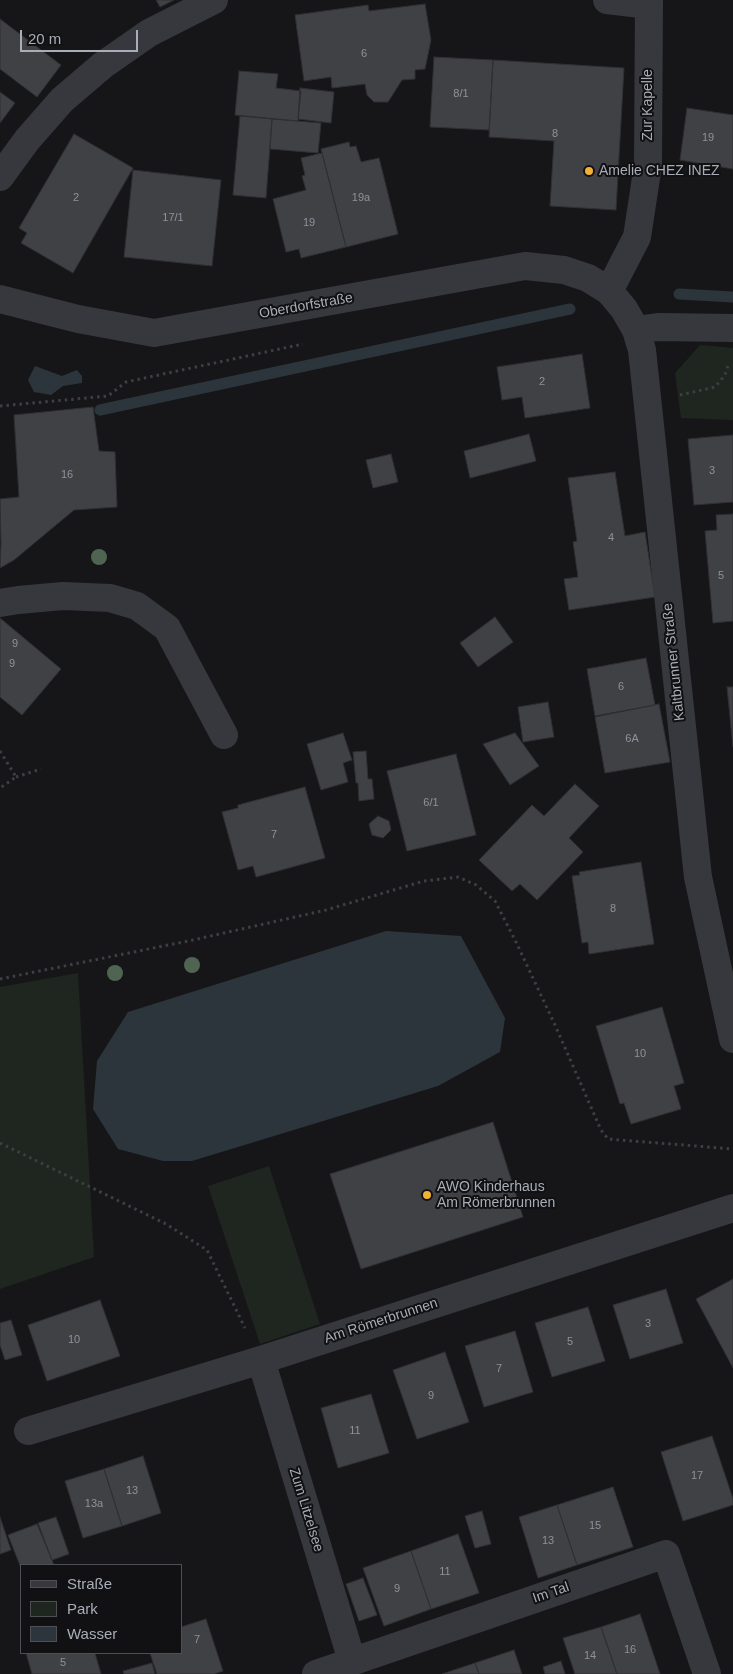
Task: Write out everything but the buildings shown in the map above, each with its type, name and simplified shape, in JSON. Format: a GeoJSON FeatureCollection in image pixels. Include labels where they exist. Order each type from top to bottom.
{"type":"FeatureCollection","features":[{"type":"Feature","properties":{"kind":"street"},"geometry":{"type":"LineString","coordinates":[[0,177],[27,140],[62,100],[103,65],[149,33],[214,0]]}},
{"type":"Feature","properties":{"kind":"street"},"geometry":{"type":"LineString","coordinates":[[608,0],[649,2]]}},
{"type":"Feature","properties":{"kind":"street","name":"Zur Kapelle"},"geometry":{"type":"LineString","coordinates":[[609,291],[637,237],[648,165],[649,2]]}},
{"type":"Feature","properties":{"kind":"street","name":"Oberdorfstraße"},"geometry":{"type":"LineString","coordinates":[[0,299],[78,319],[154,333],[525,266],[564,270],[588,278],[609,291]]}},
{"type":"Feature","properties":{"kind":"street","name":"Kaltbrunner Straße"},"geometry":{"type":"LineString","coordinates":[[609,291],[624,308],[636,330],[642,350],[698,877],[733,1039]]}},
{"type":"Feature","properties":{"kind":"street"},"geometry":{"type":"LineString","coordinates":[[636,330],[658,327],[733,328]]}},
{"type":"Feature","properties":{"kind":"street"},"geometry":{"type":"LineString","coordinates":[[0,604],[27,599],[82,597],[110,598],[136,606],[167,628],[224,735]]}},
{"type":"Feature","properties":{"kind":"street","name":"Am Römerbrunnen"},"geometry":{"type":"LineString","coordinates":[[28,1431],[261,1360],[733,1208]]}},
{"type":"Feature","properties":{"kind":"street","name":"Zum Litzelsee"},"geometry":{"type":"LineString","coordinates":[[261,1360],[332,1670]]}},
{"type":"Feature","properties":{"kind":"street","name":"Im Tal"},"geometry":{"type":"LineString","coordinates":[[332,1670],[666,1554],[707,1674]]}},
{"type":"Feature","properties":{"kind":"path"},"geometry":{"type":"LineString","coordinates":[[647,398],[677,396],[715,387],[725,375],[729,363],[733,328]]}},
{"type":"Feature","properties":{"kind":"path"},"geometry":{"type":"LineString","coordinates":[[0,406],[108,396],[126,382],[189,369]]}},
{"type":"Feature","properties":{"kind":"path"},"geometry":{"type":"LineString","coordinates":[[0,751],[16,777]]}},
{"type":"Feature","properties":{"kind":"path"},"geometry":{"type":"LineString","coordinates":[[0,788],[16,777],[40,769]]}},
{"type":"Feature","properties":{"kind":"path"},"geometry":{"type":"LineString","coordinates":[[0,979],[193,940],[326,910],[424,881],[458,877],[476,885],[495,901],[555,1025],[601,1130],[608,1139],[733,1149]]}},
{"type":"Feature","properties":{"kind":"path"},"geometry":{"type":"LineString","coordinates":[[0,1143],[166,1224],[207,1250],[261,1360]]}},
{"type":"Feature","properties":{"kind":"green space"},"geometry":{"type":"Polygon","coordinates":[[[700,345],[733,348],[733,420],[681,418],[675,373],[700,345]]]}},
{"type":"Feature","properties":{"kind":"green space"},"geometry":{"type":"Polygon","coordinates":[[[78,973],[94,1257],[0,1289],[0,987],[78,973]]]}},
{"type":"Feature","properties":{"kind":"green space"},"geometry":{"type":"Polygon","coordinates":[[[269,1166],[320,1324],[260,1344],[208,1186],[269,1166]]]}},
{"type":"Feature","properties":{"kind":"water"},"geometry":{"type":"Polygon","coordinates":[[[35,366],[62,376],[77,370],[82,376],[82,383],[63,386],[51,395],[34,392],[28,380],[35,366]]]}},
{"type":"Feature","properties":{"kind":"water"},"geometry":{"type":"Polygon","coordinates":[[[386,931],[461,936],[505,1018],[500,1052],[438,1086],[192,1161],[163,1161],[118,1149],[93,1109],[97,1061],[128,1012],[386,931]]]}},
{"type":"Feature","properties":{"kind":"waterway"},"geometry":{"type":"LineString","coordinates":[[679,294],[733,297]]}},
{"type":"Feature","properties":{"kind":"waterway"},"geometry":{"type":"LineString","coordinates":[[100,410],[570,309]]}},
{"type":"Feature","properties":{"kind":"place","name":"Amelie CHEZ INEZ"},"geometry":{"type":"Point","coordinates":[589,171]}},
{"type":"Feature","properties":{"kind":"place","name":"AWO Kinderhaus Am Römerbrunnen"},"geometry":{"type":"Point","coordinates":[427,1195]}}]}
